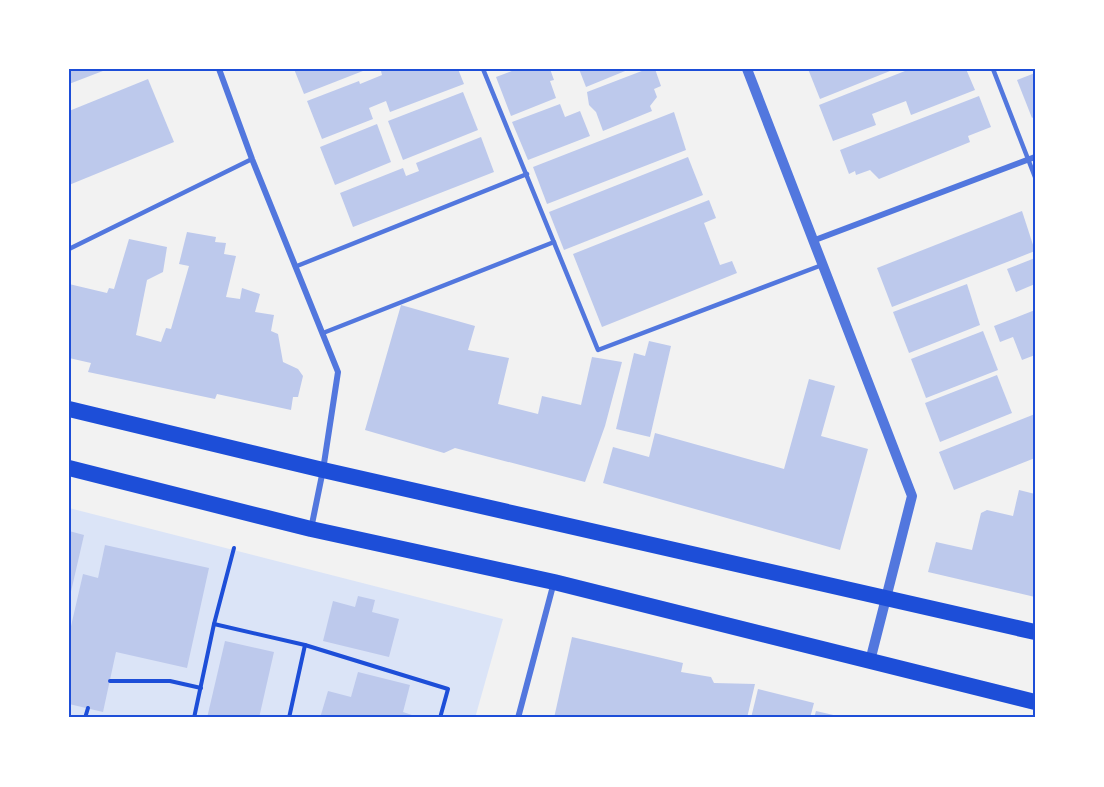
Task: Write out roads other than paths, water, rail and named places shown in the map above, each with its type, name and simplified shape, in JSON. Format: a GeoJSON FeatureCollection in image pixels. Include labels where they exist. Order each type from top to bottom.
{"type":"FeatureCollection","features":[{"type":"Feature","properties":{"kind":"highway"},"geometry":{"type":"LineString","coordinates":[[69,409],[323,470],[1035,632]]}},
{"type":"Feature","properties":{"kind":"highway"},"geometry":{"type":"LineString","coordinates":[[69,468],[311,529],[554,582],[1035,702]]}},
{"type":"Feature","properties":{"kind":"street"},"geometry":{"type":"LineString","coordinates":[[219,69],[252,159],[338,372],[323,470],[311,529]]}},
{"type":"Feature","properties":{"kind":"street"},"geometry":{"type":"LineString","coordinates":[[747,69],[912,496],[870,661]]}},
{"type":"Feature","properties":{"kind":"street"},"geometry":{"type":"LineString","coordinates":[[815,240],[1032,158]]}},
{"type":"Feature","properties":{"kind":"street"},"geometry":{"type":"LineString","coordinates":[[518,718],[554,582]]}},
{"type":"Feature","properties":{"kind":"lane"},"geometry":{"type":"LineString","coordinates":[[483,69],[598,350],[824,264]]}},
{"type":"Feature","properties":{"kind":"lane"},"geometry":{"type":"LineString","coordinates":[[993,69],[1032,158],[1035,177]]}},
{"type":"Feature","properties":{"kind":"lane"},"geometry":{"type":"LineString","coordinates":[[69,249],[252,159]]}},
{"type":"Feature","properties":{"kind":"lane"},"geometry":{"type":"LineString","coordinates":[[297,266],[526,174]]}},
{"type":"Feature","properties":{"kind":"lane"},"geometry":{"type":"LineString","coordinates":[[323,333],[554,242]]}}]}
